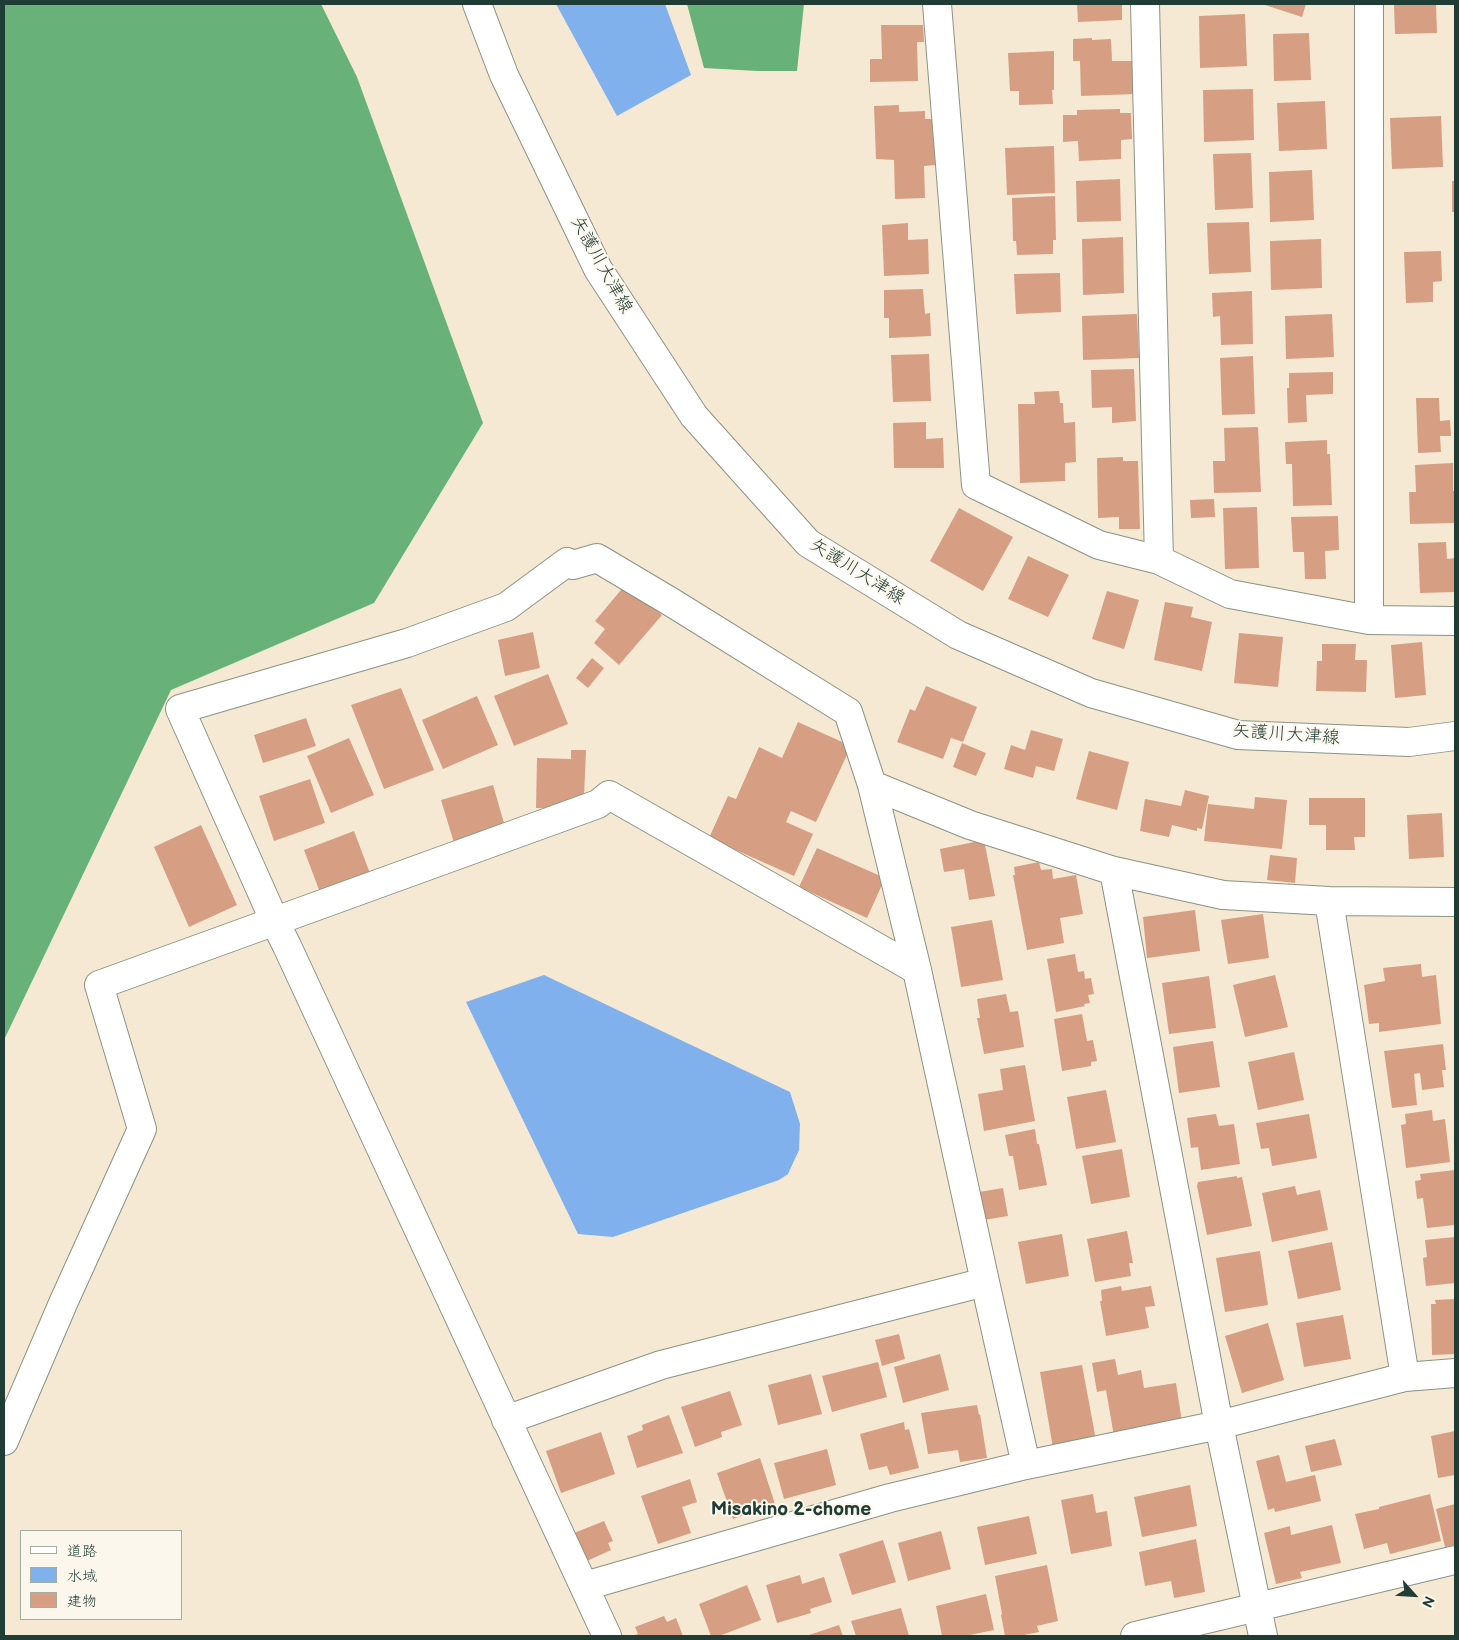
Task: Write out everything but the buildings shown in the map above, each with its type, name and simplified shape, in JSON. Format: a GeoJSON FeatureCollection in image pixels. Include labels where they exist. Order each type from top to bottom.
{"type":"FeatureCollection","features":[{"type":"Feature","properties":{"kind":"street","name":"矢護川大津線"},"geometry":{"type":"LineString","coordinates":[[477,4],[504,75],[598,269],[694,416],[808,542],[958,634],[1091,693],[1238,735],[1410,742],[1455,736]]}},
{"type":"Feature","properties":{"kind":"street"},"geometry":{"type":"LineString","coordinates":[[937,4],[976,485],[1099,545],[1159,560],[1230,594],[1369,620],[1455,621]]}},
{"type":"Feature","properties":{"kind":"street"},"geometry":{"type":"LineString","coordinates":[[1145,4],[1159,560]]}},
{"type":"Feature","properties":{"kind":"street"},"geometry":{"type":"LineString","coordinates":[[1369,4],[1369,620]]}},
{"type":"Feature","properties":{"kind":"street"},"geometry":{"type":"LineString","coordinates":[[607,1636],[288,946],[274,922],[180,709],[407,643],[506,606],[567,562],[573,565],[597,558],[848,712],[872,785],[917,970],[984,1282],[1026,1465]]}},
{"type":"Feature","properties":{"kind":"street"},"geometry":{"type":"LineString","coordinates":[[872,785],[970,825],[1114,871],[1223,896],[1329,901],[1455,902]]}},
{"type":"Feature","properties":{"kind":"street"},"geometry":{"type":"LineString","coordinates":[[4,1441],[64,1301],[142,1129],[99,985],[598,804],[609,795],[917,970]]}},
{"type":"Feature","properties":{"kind":"street"},"geometry":{"type":"LineString","coordinates":[[1114,871],[1219,1425],[1263,1636]]}},
{"type":"Feature","properties":{"kind":"street"},"geometry":{"type":"LineString","coordinates":[[1329,901],[1405,1377]]}},
{"type":"Feature","properties":{"kind":"street"},"geometry":{"type":"LineString","coordinates":[[506,1420],[661,1365],[984,1282]]}},
{"type":"Feature","properties":{"kind":"street"},"geometry":{"type":"LineString","coordinates":[[585,1586],[890,1498],[1026,1465],[1219,1425],[1405,1377],[1455,1373]]}},
{"type":"Feature","properties":{"kind":"street"},"geometry":{"type":"LineString","coordinates":[[1135,1636],[1455,1560]]}},
{"type":"Feature","properties":{"kind":"green space"},"geometry":{"type":"Polygon","coordinates":[[[4,4],[321,4],[357,77],[483,423],[374,603],[171,690],[4,1040],[4,4]]]}},
{"type":"Feature","properties":{"kind":"green space"},"geometry":{"type":"Polygon","coordinates":[[[687,4],[804,4],[797,71],[704,68],[687,4]]]}},
{"type":"Feature","properties":{"kind":"water"},"geometry":{"type":"Polygon","coordinates":[[[556,4],[665,4],[691,75],[617,116],[556,4]]]}},
{"type":"Feature","properties":{"kind":"water"},"geometry":{"type":"Polygon","coordinates":[[[544,975],[790,1092],[800,1124],[799,1150],[788,1174],[779,1180],[613,1237],[578,1234],[466,1002],[544,975]]]}},
{"type":"Feature","properties":{"kind":"district","name":"Misakino 2-chome"},"geometry":{"type":"Point","coordinates":[791,1510]}}]}
